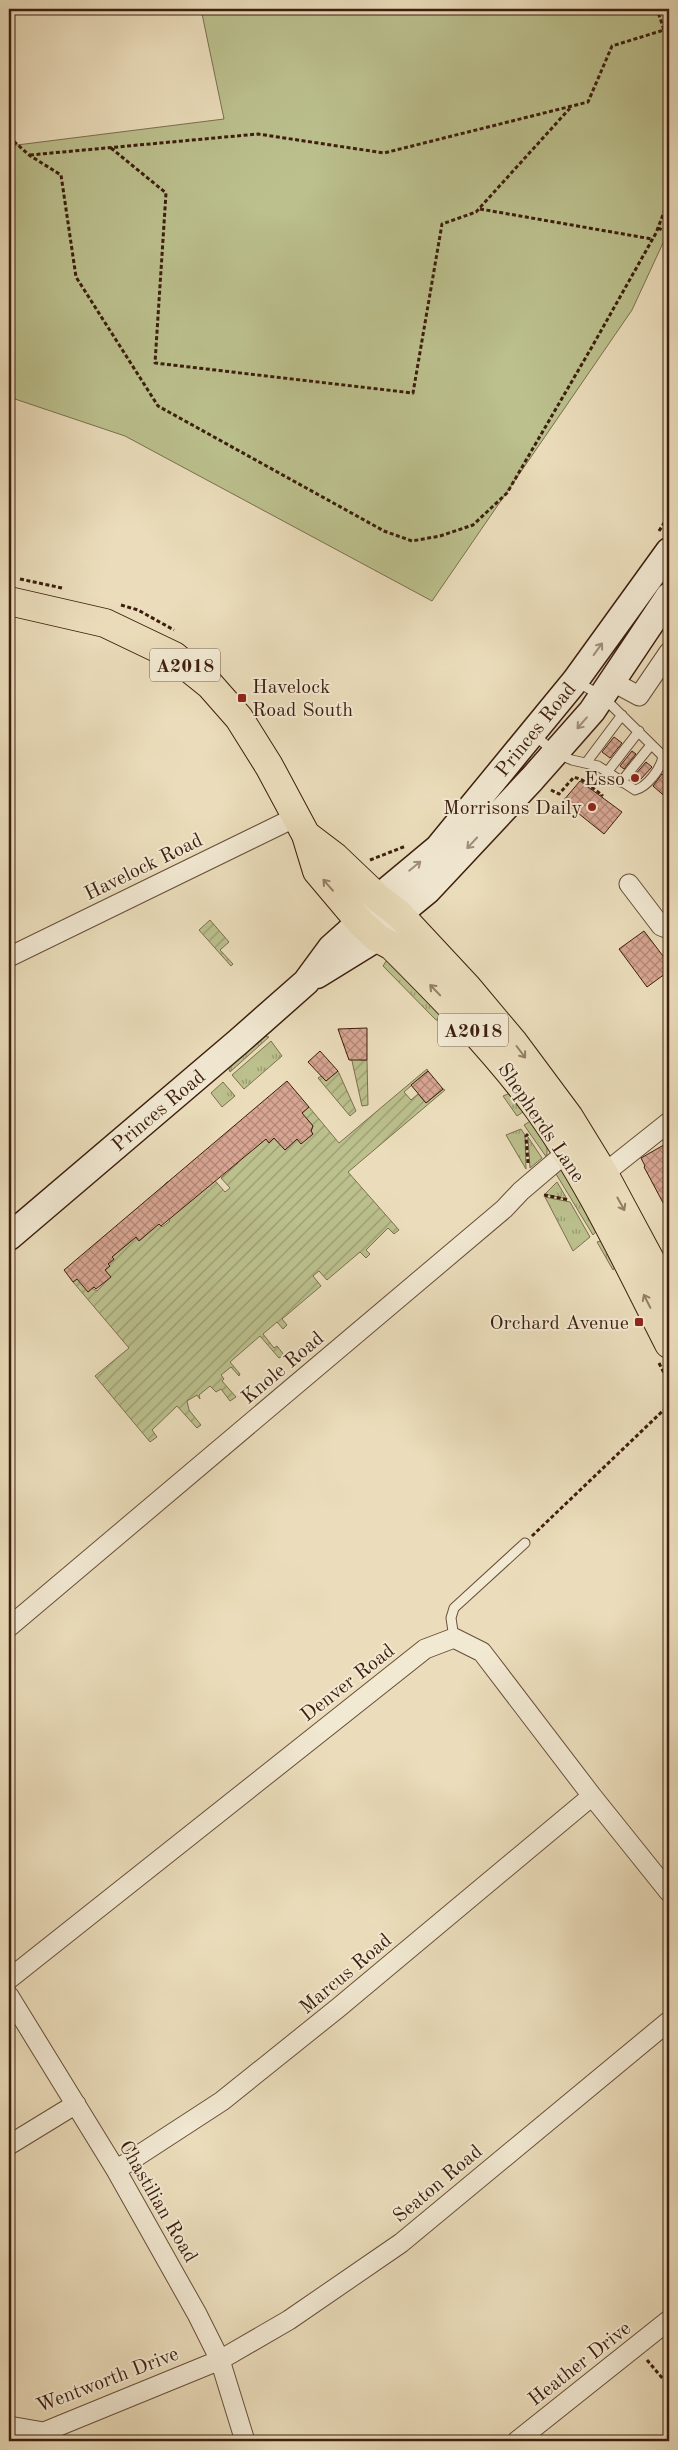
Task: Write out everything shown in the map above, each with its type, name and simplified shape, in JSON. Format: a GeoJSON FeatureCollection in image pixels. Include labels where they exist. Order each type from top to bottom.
{"type":"FeatureCollection","features":[{"type":"Feature","properties":{"kind":"main road","name":"Princes Road"},"geometry":{"type":"LineString","coordinates":[[9,1236],[306,982],[358,952],[369,930],[388,906],[575,681],[669,551]]}},
{"type":"Feature","properties":{"kind":"main road","name":"Princes Road"},"geometry":{"type":"LineString","coordinates":[[388,906],[426,891],[556,753],[608,689],[669,596]]}},
{"type":"Feature","properties":{"kind":"main road","name":"Shepherds Lane"},"geometry":{"type":"LineString","coordinates":[[9,601],[105,623],[174,656],[210,685],[239,718],[269,766],[301,826],[316,871],[369,930],[392,946],[492,1050],[534,1104],[574,1147]]}},
{"type":"Feature","properties":{"kind":"main road","name":"Shepherds Lane"},"geometry":{"type":"LineString","coordinates":[[301,826],[388,906],[467,987],[514,1043],[569,1117],[574,1147],[587,1187],[669,1344]]}},
{"type":"Feature","properties":{"kind":"main road","name":"Shepherds Lane"},"geometry":{"type":"LineString","coordinates":[[587,1187],[669,1295]]}},
{"type":"Feature","properties":{"kind":"street"},"geometry":{"type":"LineString","coordinates":[[608,689],[639,696],[669,652]]}},
{"type":"Feature","properties":{"kind":"street","name":"Havelock Road"},"geometry":{"type":"LineString","coordinates":[[9,957],[301,826]]}},
{"type":"Feature","properties":{"kind":"street"},"geometry":{"type":"LineString","coordinates":[[629,884],[661,926],[669,929]]}},
{"type":"Feature","properties":{"kind":"street"},"geometry":{"type":"LineString","coordinates":[[587,1187],[669,1122]]}},
{"type":"Feature","properties":{"kind":"street","name":"Knole Road"},"geometry":{"type":"LineString","coordinates":[[9,1627],[530,1189],[574,1147]]}},
{"type":"Feature","properties":{"kind":"street"},"geometry":{"type":"LineString","coordinates":[[454,1638],[482,1652],[592,1796],[669,1892]]}},
{"type":"Feature","properties":{"kind":"street","name":"Denver Road"},"geometry":{"type":"LineString","coordinates":[[9,1979],[425,1648],[454,1638]]}},
{"type":"Feature","properties":{"kind":"street","name":"Marcus Road"},"geometry":{"type":"LineString","coordinates":[[116,2170],[222,2101],[338,2008],[592,1796]]}},
{"type":"Feature","properties":{"kind":"street","name":"Chastilian Road"},"geometry":{"type":"LineString","coordinates":[[9,1996],[116,2170],[197,2314],[220,2360],[245,2441]]}},
{"type":"Feature","properties":{"kind":"street","name":"Seaton Road"},"geometry":{"type":"LineString","coordinates":[[220,2360],[289,2320],[382,2257],[669,2021]]}},
{"type":"Feature","properties":{"kind":"street"},"geometry":{"type":"LineString","coordinates":[[9,2145],[76,2104]]}},
{"type":"Feature","properties":{"kind":"street","name":"Heather Drive"},"geometry":{"type":"LineString","coordinates":[[517,2441],[669,2320]]}},
{"type":"Feature","properties":{"kind":"street","name":"Wentworth Drive"},"geometry":{"type":"LineString","coordinates":[[9,2426],[44,2432],[220,2360]]}},
{"type":"Feature","properties":{"kind":"lane"},"geometry":{"type":"LineString","coordinates":[[532,734],[556,753],[608,771],[621,782],[635,790],[641,788],[662,764],[663,756],[622,715],[608,689],[575,681]]}},
{"type":"Feature","properties":{"kind":"lane"},"geometry":{"type":"LineString","coordinates":[[586,763],[622,715]]}},
{"type":"Feature","properties":{"kind":"lane"},"geometry":{"type":"LineString","coordinates":[[608,771],[639,731]]}},
{"type":"Feature","properties":{"kind":"lane"},"geometry":{"type":"LineString","coordinates":[[621,782],[651,745]]}},
{"type":"Feature","properties":{"kind":"lane"},"geometry":{"type":"LineString","coordinates":[[454,1638],[450,1618],[454,1608],[525,1543]]}},
{"type":"Feature","properties":{"kind":"path"},"geometry":{"type":"LineString","coordinates":[[657,9],[669,40]]}},
{"type":"Feature","properties":{"kind":"path"},"geometry":{"type":"LineString","coordinates":[[29,155],[258,134],[384,154],[588,102],[612,46],[664,30]]}},
{"type":"Feature","properties":{"kind":"path"},"geometry":{"type":"LineString","coordinates":[[111,148],[166,193],[155,364],[413,392],[442,224],[476,212],[571,107]]}},
{"type":"Feature","properties":{"kind":"path"},"geometry":{"type":"LineString","coordinates":[[9,137],[29,155],[61,176],[76,277],[158,406],[384,531],[412,541],[440,536],[473,524],[507,493],[594,345],[658,228],[669,199]]}},
{"type":"Feature","properties":{"kind":"path"},"geometry":{"type":"LineString","coordinates":[[479,208],[652,239]]}},
{"type":"Feature","properties":{"kind":"path"},"geometry":{"type":"LineString","coordinates":[[658,228],[669,233]]}},
{"type":"Feature","properties":{"kind":"path"},"geometry":{"type":"LineString","coordinates":[[532,779],[559,794],[574,777],[582,780],[601,796]]}},
{"type":"Feature","properties":{"kind":"path"},"geometry":{"type":"LineString","coordinates":[[528,1134],[526,1136],[529,1168]]}},
{"type":"Feature","properties":{"kind":"path"},"geometry":{"type":"LineString","coordinates":[[530,1189],[543,1195],[587,1187]]}},
{"type":"Feature","properties":{"kind":"path"},"geometry":{"type":"LineString","coordinates":[[525,1543],[669,1405]]}},
{"type":"Feature","properties":{"kind":"path"},"geometry":{"type":"LineString","coordinates":[[635,2347],[669,2386]]}},
{"type":"Feature","properties":{"kind":"green space"},"geometry":{"type":"Polygon","coordinates":[[[201,9],[669,9],[669,230],[632,310],[432,601],[125,436],[9,397],[9,146],[224,119],[201,9]]]}},
{"type":"Feature","properties":{"kind":"green space"},"geometry":{"type":"Polygon","coordinates":[[[210,920],[229,942],[220,950],[233,964],[231,966],[199,930],[210,920]]]}},
{"type":"Feature","properties":{"kind":"green space"},"geometry":{"type":"Polygon","coordinates":[[[388,958],[445,1013],[439,1020],[436,1020],[383,966],[388,958]]]}},
{"type":"Feature","properties":{"kind":"green space"},"geometry":{"type":"Polygon","coordinates":[[[263,1036],[269,1037],[230,1072],[228,1066],[263,1036]]]}},
{"type":"Feature","properties":{"kind":"green space"},"geometry":{"type":"Polygon","coordinates":[[[271,1041],[282,1056],[244,1089],[232,1075],[271,1041]]]}},
{"type":"Feature","properties":{"kind":"green space"},"geometry":{"type":"Polygon","coordinates":[[[346,1052],[360,1060],[367,1060],[368,1105],[362,1106],[352,1061],[346,1052]]]}},
{"type":"Feature","properties":{"kind":"green space"},"geometry":{"type":"Polygon","coordinates":[[[427,1069],[428,1071],[404,1092],[411,1100],[418,1094],[426,1103],[443,1089],[445,1090],[348,1172],[399,1230],[394,1234],[388,1228],[366,1250],[370,1254],[366,1258],[360,1252],[327,1280],[319,1271],[313,1276],[321,1286],[282,1319],[287,1325],[283,1329],[277,1322],[263,1334],[274,1348],[277,1346],[284,1355],[279,1358],[260,1336],[230,1362],[240,1374],[239,1376],[231,1367],[221,1375],[224,1379],[222,1381],[236,1397],[230,1401],[221,1389],[216,1392],[210,1386],[199,1395],[200,1399],[197,1395],[187,1401],[189,1410],[201,1425],[197,1428],[177,1406],[152,1430],[157,1437],[150,1442],[95,1376],[129,1348],[73,1282],[77,1279],[97,1291],[110,1277],[105,1270],[110,1266],[108,1264],[114,1260],[112,1257],[136,1237],[139,1241],[159,1223],[162,1227],[170,1221],[164,1213],[178,1202],[164,1185],[167,1182],[210,1175],[225,1192],[230,1188],[221,1178],[238,1163],[232,1156],[248,1140],[255,1148],[266,1139],[269,1143],[274,1138],[285,1150],[297,1139],[301,1143],[313,1134],[311,1131],[313,1126],[309,1121],[298,1117],[309,1107],[339,1143],[427,1069]]]}},
{"type":"Feature","properties":{"kind":"green space"},"geometry":{"type":"Polygon","coordinates":[[[338,1071],[356,1111],[350,1116],[318,1078],[321,1076],[326,1081],[338,1071]]]}},
{"type":"Feature","properties":{"kind":"green space"},"geometry":{"type":"Polygon","coordinates":[[[223,1082],[235,1096],[222,1107],[211,1093],[223,1082]]]}},
{"type":"Feature","properties":{"kind":"green space"},"geometry":{"type":"Polygon","coordinates":[[[513,1092],[526,1110],[517,1116],[503,1096],[513,1092]]]}},
{"type":"Feature","properties":{"kind":"green space"},"geometry":{"type":"Polygon","coordinates":[[[532,1120],[547,1145],[547,1158],[524,1125],[532,1120]]]}},
{"type":"Feature","properties":{"kind":"green space"},"geometry":{"type":"Polygon","coordinates":[[[521,1129],[525,1135],[526,1169],[506,1135],[521,1129]]]}},
{"type":"Feature","properties":{"kind":"green space"},"geometry":{"type":"Polygon","coordinates":[[[528,1137],[542,1158],[530,1168],[528,1137]]]}},
{"type":"Feature","properties":{"kind":"green space"},"geometry":{"type":"Polygon","coordinates":[[[562,1165],[598,1229],[593,1235],[553,1169],[562,1165]]]}},
{"type":"Feature","properties":{"kind":"green space"},"geometry":{"type":"Polygon","coordinates":[[[557,1182],[567,1199],[545,1194],[557,1182]]]}},
{"type":"Feature","properties":{"kind":"green space"},"geometry":{"type":"Polygon","coordinates":[[[545,1197],[570,1202],[590,1237],[573,1251],[545,1197]]]}},
{"type":"Feature","properties":{"kind":"green space"},"geometry":{"type":"Polygon","coordinates":[[[604,1240],[615,1267],[613,1270],[597,1242],[604,1240]]]}},
{"type":"Feature","properties":{"kind":"building"},"geometry":{"type":"Polygon","coordinates":[[[614,737],[622,743],[610,758],[602,752],[614,737]]]}},
{"type":"Feature","properties":{"kind":"building"},"geometry":{"type":"Polygon","coordinates":[[[632,751],[636,754],[624,769],[620,766],[632,751]]]}},
{"type":"Feature","properties":{"kind":"building"},"geometry":{"type":"Polygon","coordinates":[[[646,762],[652,767],[639,781],[634,776],[646,762]]]}},
{"type":"Feature","properties":{"kind":"building"},"geometry":{"type":"Polygon","coordinates":[[[662,774],[669,780],[669,800],[653,786],[662,774]]]}},
{"type":"Feature","properties":{"kind":"building","name":"Morrisons Daily"},"geometry":{"type":"Polygon","coordinates":[[[580,781],[622,812],[604,834],[563,801],[580,781]]]}},
{"type":"Feature","properties":{"kind":"building"},"geometry":{"type":"Polygon","coordinates":[[[644,931],[669,964],[669,971],[647,987],[619,949],[644,931]]]}},
{"type":"Feature","properties":{"kind":"building"},"geometry":{"type":"Polygon","coordinates":[[[367,1028],[367,1060],[349,1060],[338,1029],[367,1028]]]}},
{"type":"Feature","properties":{"kind":"building"},"geometry":{"type":"Polygon","coordinates":[[[320,1051],[338,1071],[326,1081],[308,1062],[320,1051]]]}},
{"type":"Feature","properties":{"kind":"building"},"geometry":{"type":"Polygon","coordinates":[[[428,1071],[443,1089],[426,1103],[411,1085],[428,1071]]]}},
{"type":"Feature","properties":{"kind":"building"},"geometry":{"type":"Polygon","coordinates":[[[287,1081],[309,1107],[302,1113],[313,1126],[311,1131],[313,1134],[301,1144],[297,1139],[285,1150],[274,1138],[269,1143],[266,1139],[161,1226],[159,1224],[139,1241],[136,1237],[112,1257],[114,1259],[105,1270],[111,1277],[96,1289],[94,1287],[88,1292],[77,1279],[73,1282],[64,1270],[287,1081]]]}},
{"type":"Feature","properties":{"kind":"building"},"geometry":{"type":"Polygon","coordinates":[[[669,1142],[669,1214],[641,1158],[669,1142]]]}},
{"type":"Feature","properties":{"kind":"place","name":"Havelock Road South"},"geometry":{"type":"Point","coordinates":[242,698]}},
{"type":"Feature","properties":{"kind":"place","name":"Esso"},"geometry":{"type":"Point","coordinates":[635,778]}},
{"type":"Feature","properties":{"kind":"place","name":"Morrisons Daily"},"geometry":{"type":"Point","coordinates":[592,807]}},
{"type":"Feature","properties":{"kind":"place","name":"Orchard Avenue"},"geometry":{"type":"Point","coordinates":[639,1322]}}]}
